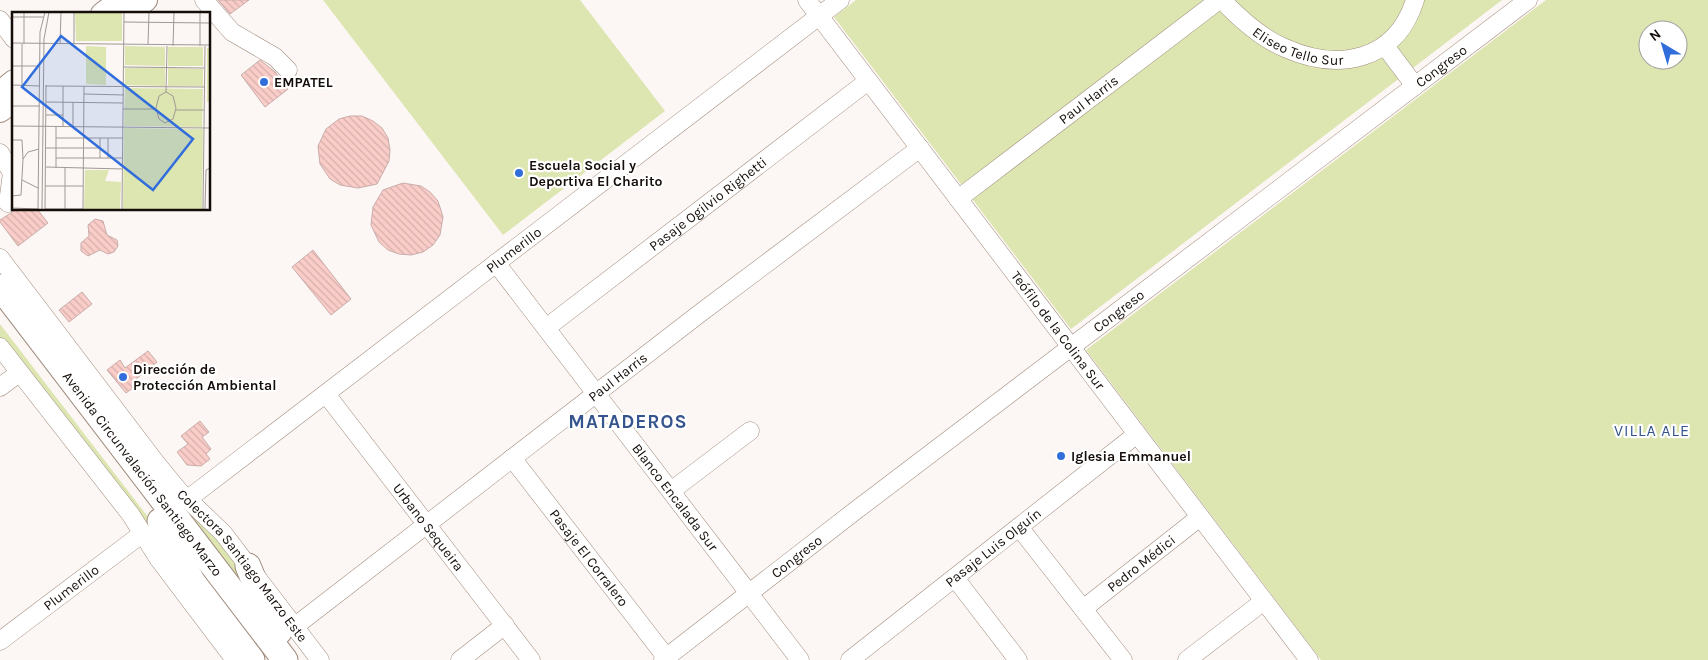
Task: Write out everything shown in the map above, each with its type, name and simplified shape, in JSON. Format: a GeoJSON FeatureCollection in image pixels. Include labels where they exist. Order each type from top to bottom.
{"type":"FeatureCollection","features":[{"type":"Feature","properties":{"kind":"highway","name":"Avenida Circunvalación Santiago Marzo"},"geometry":{"type":"LineString","coordinates":[[0,287],[285,660]]}},
{"type":"Feature","properties":{"kind":"highway","name":"Avenida Circunvalación Santiago Marzo"},"geometry":{"type":"LineString","coordinates":[[0,312],[151,527],[266,660]]}},
{"type":"Feature","properties":{"kind":"highway"},"geometry":{"type":"LineString","coordinates":[[151,527],[252,660]]}},
{"type":"Feature","properties":{"kind":"highway"},"geometry":{"type":"LineString","coordinates":[[248,566],[271,620],[300,660]]}},
{"type":"Feature","properties":{"kind":"main road"},"geometry":{"type":"LineString","coordinates":[[105,12],[120,0]]}},
{"type":"Feature","properties":{"kind":"main road"},"geometry":{"type":"LineString","coordinates":[[131,12],[146,0]]}},
{"type":"Feature","properties":{"kind":"main road"},"geometry":{"type":"LineString","coordinates":[[0,92],[12,83]]}},
{"type":"Feature","properties":{"kind":"main road"},"geometry":{"type":"LineString","coordinates":[[0,112],[12,103]]}},
{"type":"Feature","properties":{"kind":"street"},"geometry":{"type":"LineString","coordinates":[[146,0],[154,12]]}},
{"type":"Feature","properties":{"kind":"street"},"geometry":{"type":"LineString","coordinates":[[204,0],[232,32],[275,57],[288,70]]}},
{"type":"Feature","properties":{"kind":"street","name":"Teófilo de la Colina Sur"},"geometry":{"type":"LineString","coordinates":[[807,0],[1309,660]]}},
{"type":"Feature","properties":{"kind":"street","name":"Plumerillo"},"geometry":{"type":"LineString","coordinates":[[188,499],[840,0]]}},
{"type":"Feature","properties":{"kind":"street","name":"Eliseo Tello Sur"},"geometry":{"type":"LineString","coordinates":[[1220,0],[1267,38],[1305,56],[1326,60],[1346,60],[1366,56],[1385,46],[1399,32],[1410,15],[1415,0]]}},
{"type":"Feature","properties":{"kind":"street","name":"Paul Harris"},"geometry":{"type":"LineString","coordinates":[[958,199],[1220,0]]}},
{"type":"Feature","properties":{"kind":"street","name":"Congreso"},"geometry":{"type":"LineString","coordinates":[[665,659],[1071,347],[1528,0]]}},
{"type":"Feature","properties":{"kind":"street"},"geometry":{"type":"LineString","coordinates":[[0,20],[12,36]]}},
{"type":"Feature","properties":{"kind":"street"},"geometry":{"type":"LineString","coordinates":[[1385,46],[1416,86]]}},
{"type":"Feature","properties":{"kind":"street","name":"Pasaje Ogilvio Righetti"},"geometry":{"type":"LineString","coordinates":[[546,328],[868,81]]}},
{"type":"Feature","properties":{"kind":"street","name":"Paul Harris"},"geometry":{"type":"LineString","coordinates":[[294,627],[596,393],[920,148]]}},
{"type":"Feature","properties":{"kind":"street"},"geometry":{"type":"LineString","coordinates":[[0,154],[11,170],[12,176]]}},
{"type":"Feature","properties":{"kind":"street"},"geometry":{"type":"LineString","coordinates":[[8,202],[12,185]]}},
{"type":"Feature","properties":{"kind":"street","name":"Colectora Santiago Marzo Este"},"geometry":{"type":"LineString","coordinates":[[0,258],[156,463],[188,499],[217,527],[320,660]]}},
{"type":"Feature","properties":{"kind":"street","name":"Blanco Encalada Sur"},"geometry":{"type":"LineString","coordinates":[[496,263],[800,660]]}},
{"type":"Feature","properties":{"kind":"street"},"geometry":{"type":"LineString","coordinates":[[0,347],[131,516],[151,527],[158,558],[235,660]]}},
{"type":"Feature","properties":{"kind":"street"},"geometry":{"type":"LineString","coordinates":[[0,387],[19,373]]}},
{"type":"Feature","properties":{"kind":"street","name":"Urbano Sequeira"},"geometry":{"type":"LineString","coordinates":[[326,394],[531,660]]}},
{"type":"Feature","properties":{"kind":"street"},"geometry":{"type":"LineString","coordinates":[[671,491],[750,431]]}},
{"type":"Feature","properties":{"kind":"street","name":"Pasaje Luis Olguín"},"geometry":{"type":"LineString","coordinates":[[850,660],[1137,434]]}},
{"type":"Feature","properties":{"kind":"street","name":"Pasaje El Corralero"},"geometry":{"type":"LineString","coordinates":[[512,458],[665,659]]}},
{"type":"Feature","properties":{"kind":"street","name":"Pedro Médici"},"geometry":{"type":"LineString","coordinates":[[1083,609],[1200,517]]}},
{"type":"Feature","properties":{"kind":"street","name":"Plumerillo"},"geometry":{"type":"LineString","coordinates":[[0,641],[151,527]]}},
{"type":"Feature","properties":{"kind":"street"},"geometry":{"type":"LineString","coordinates":[[1018,528],[1123,660]]}},
{"type":"Feature","properties":{"kind":"street"},"geometry":{"type":"LineString","coordinates":[[955,578],[1018,660]]}},
{"type":"Feature","properties":{"kind":"street"},"geometry":{"type":"LineString","coordinates":[[1187,660],[1264,601]]}},
{"type":"Feature","properties":{"kind":"street"},"geometry":{"type":"LineString","coordinates":[[460,660],[504,626]]}},
{"type":"Feature","properties":{"kind":"green space","name":"Escuela Social y Deportiva El Charito"},"geometry":{"type":"Polygon","coordinates":[[[323,0],[580,0],[665,111],[503,235],[323,0]]]}},
{"type":"Feature","properties":{"kind":"green space"},"geometry":{"type":"Polygon","coordinates":[[[856,0],[1502,0],[1071,329],[834,17],[856,0]]]}},
{"type":"Feature","properties":{"kind":"green space"},"geometry":{"type":"Polygon","coordinates":[[[1546,0],[1708,0],[1708,660],[1321,660],[1086,350],[1546,0]]]}},
{"type":"Feature","properties":{"kind":"green space"},"geometry":{"type":"Polygon","coordinates":[[[0,269],[233,558],[263,614],[0,276],[0,269]]]}},
{"type":"Feature","properties":{"kind":"green space"},"geometry":{"type":"Polygon","coordinates":[[[0,324],[151,521],[161,549],[142,516],[0,337],[0,324]]]}},
{"type":"Feature","properties":{"kind":"building"},"geometry":{"type":"Polygon","coordinates":[[[218,0],[249,0],[230,14],[218,0]]]}},
{"type":"Feature","properties":{"kind":"building","name":"EMPATEL"},"geometry":{"type":"Polygon","coordinates":[[[260,60],[275,72],[288,89],[265,107],[241,75],[260,60]]]}},
{"type":"Feature","properties":{"kind":"building"},"geometry":{"type":"Polygon","coordinates":[[[350,116],[362,116],[373,121],[382,128],[388,138],[389,161],[377,184],[358,188],[340,185],[330,179],[320,164],[318,146],[326,129],[339,119],[350,116]]]}},
{"type":"Feature","properties":{"kind":"building"},"geometry":{"type":"Polygon","coordinates":[[[403,183],[421,186],[430,192],[438,201],[443,217],[440,235],[433,245],[423,252],[411,255],[399,254],[388,250],[379,242],[371,225],[373,207],[383,190],[403,183]]]}},
{"type":"Feature","properties":{"kind":"building"},"geometry":{"type":"Polygon","coordinates":[[[15,210],[38,210],[48,223],[18,246],[0,220],[15,210]]]}},
{"type":"Feature","properties":{"kind":"building"},"geometry":{"type":"Polygon","coordinates":[[[95,219],[103,221],[107,235],[117,240],[118,246],[114,252],[108,254],[100,250],[88,256],[81,251],[81,243],[89,236],[88,225],[95,219]]]}},
{"type":"Feature","properties":{"kind":"building"},"geometry":{"type":"Polygon","coordinates":[[[313,250],[351,299],[331,315],[292,267],[313,250]]]}},
{"type":"Feature","properties":{"kind":"building"},"geometry":{"type":"Polygon","coordinates":[[[82,292],[92,304],[69,322],[59,310],[82,292]]]}},
{"type":"Feature","properties":{"kind":"building"},"geometry":{"type":"Polygon","coordinates":[[[148,351],[157,362],[135,380],[138,384],[126,393],[107,370],[120,360],[125,368],[148,351]]]}},
{"type":"Feature","properties":{"kind":"building"},"geometry":{"type":"Polygon","coordinates":[[[200,421],[209,432],[202,437],[211,449],[206,454],[210,459],[201,466],[187,465],[177,452],[188,444],[181,436],[200,421]]]}},
{"type":"Feature","properties":{"kind":"place","name":"EMPATEL"},"geometry":{"type":"Point","coordinates":[264,82]}},
{"type":"Feature","properties":{"kind":"place","name":"Escuela Social y Deportiva El Charito"},"geometry":{"type":"Point","coordinates":[519,173]}},
{"type":"Feature","properties":{"kind":"place","name":"Dirección de Protección Ambiental"},"geometry":{"type":"Point","coordinates":[123,377]}},
{"type":"Feature","properties":{"kind":"place","name":"Iglesia Emmanuel"},"geometry":{"type":"Point","coordinates":[1061,456]}},
{"type":"Feature","properties":{"kind":"district","name":"MATADEROS"},"geometry":{"type":"Point","coordinates":[628,422]}},
{"type":"Feature","properties":{"kind":"district","name":"VILLA ALE"},"geometry":{"type":"Point","coordinates":[1652,430]}}]}
